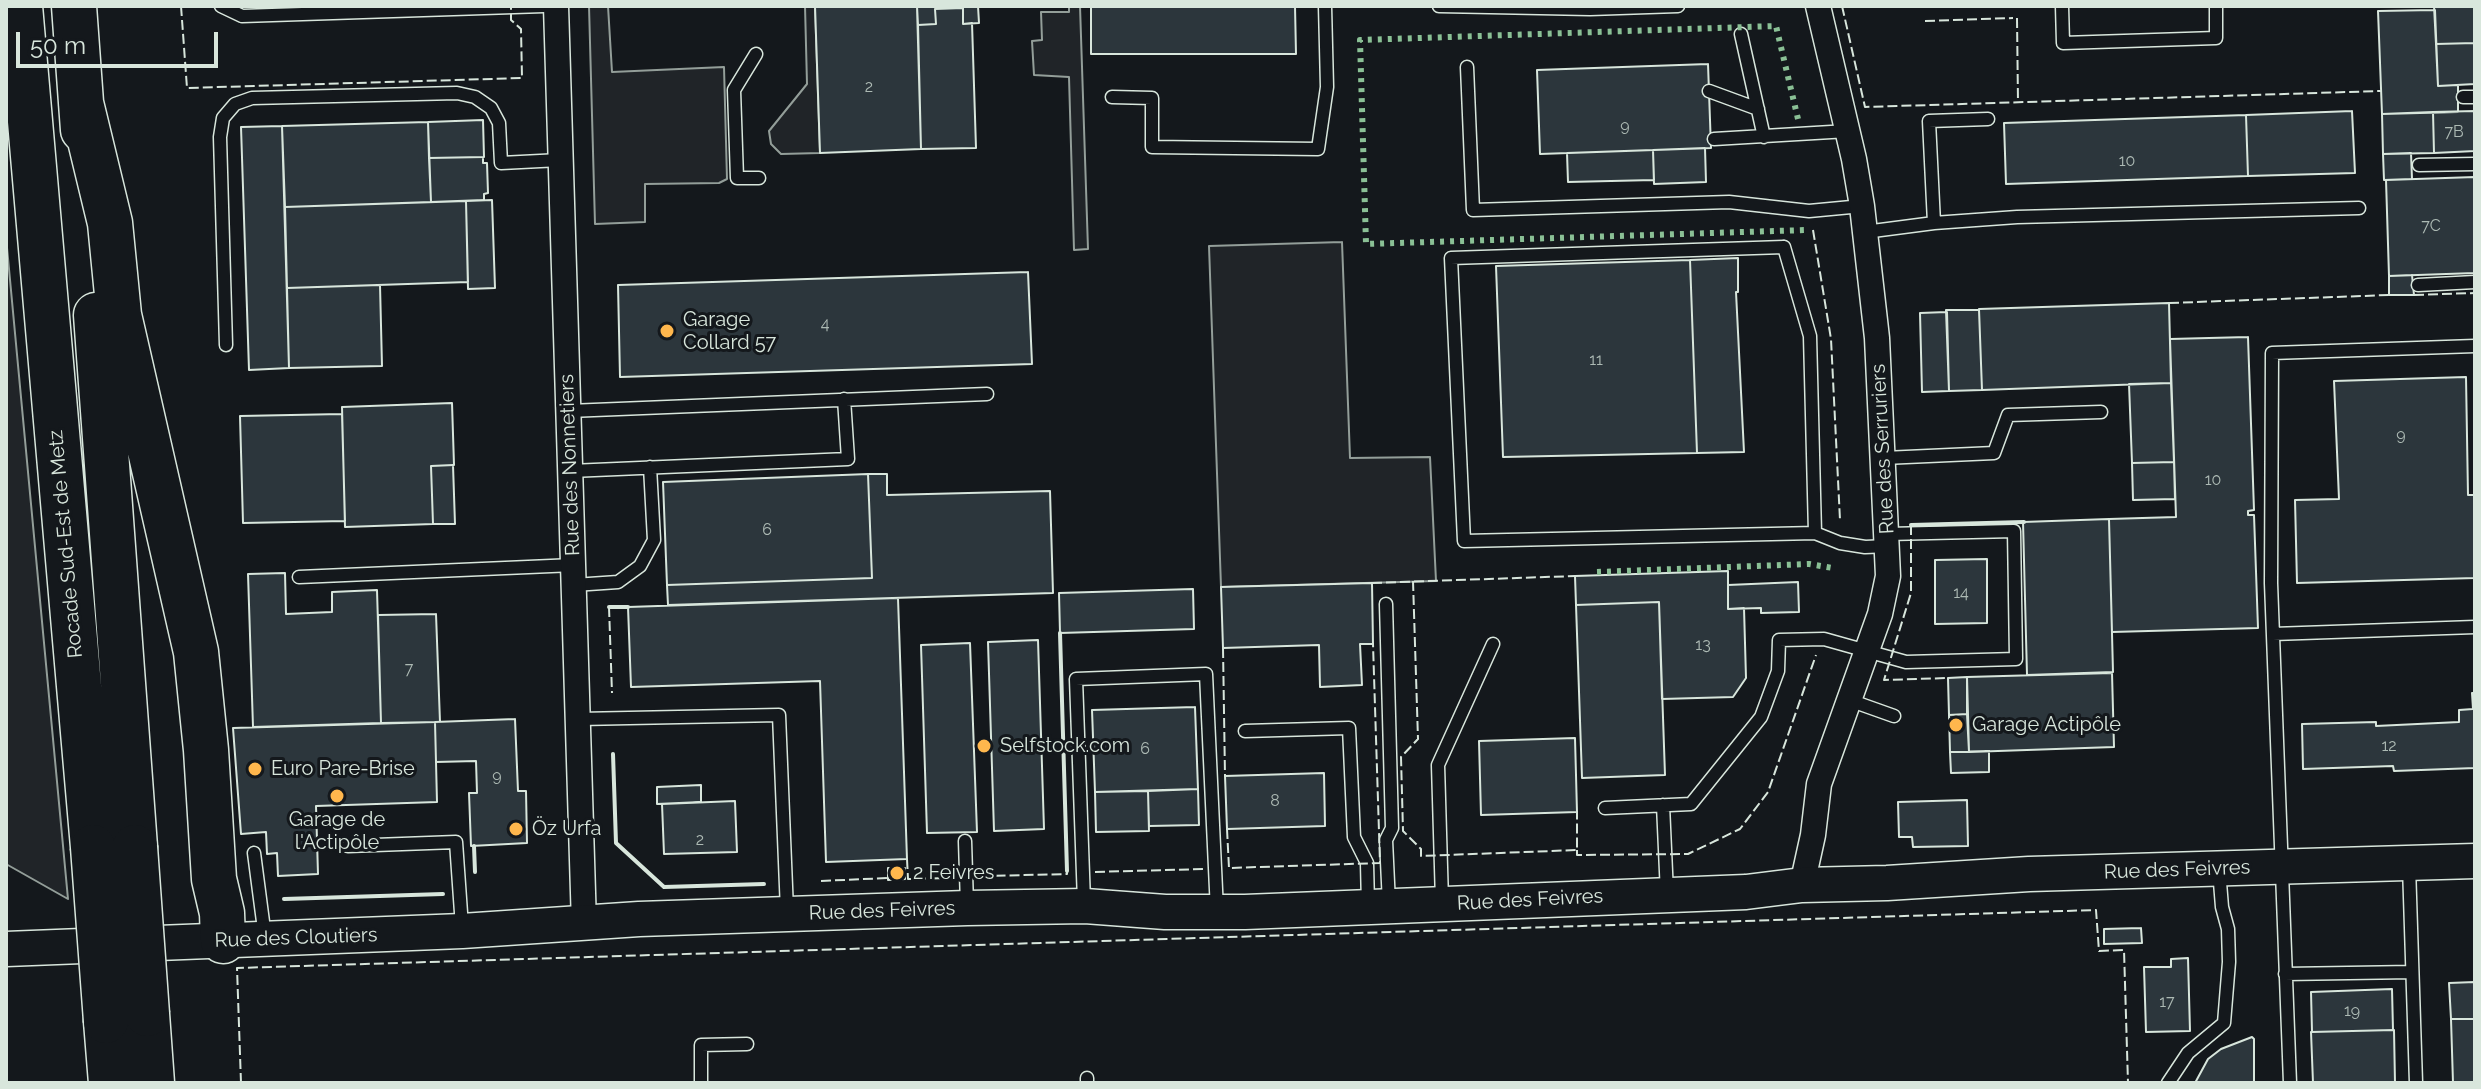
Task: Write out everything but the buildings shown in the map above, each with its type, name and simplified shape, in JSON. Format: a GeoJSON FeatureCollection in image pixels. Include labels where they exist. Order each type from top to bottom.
{"type":"FeatureCollection","features":[{"type":"Feature","properties":{"kind":"highway","name":"Rocade Sud-Est de Metz"},"geometry":{"type":"LineString","coordinates":[[20,6],[114,847]]}},
{"type":"Feature","properties":{"kind":"highway","name":"Rocade Sud-Est de Metz"},"geometry":{"type":"LineString","coordinates":[[74,6],[114,847],[127,1018],[152,1083]]}},
{"type":"Feature","properties":{"kind":"highway"},"geometry":{"type":"LineString","coordinates":[[81,103],[110,223],[119,315],[196,652],[214,879],[222,913],[223,941]]}},
{"type":"Feature","properties":{"kind":"highway","name":"Rocade Sud-Est de Metz"},"geometry":{"type":"LineString","coordinates":[[111,1083],[127,1018]]}},
{"type":"Feature","properties":{"kind":"street","name":"Rue des Nonnetiers"},"geometry":{"type":"LineString","coordinates":[[556,6],[584,925]]}},
{"type":"Feature","properties":{"kind":"street","name":"Rue des Serruriers"},"geometry":{"type":"LineString","coordinates":[[1802,885],[1813,835],[1819,784],[1885,597],[1888,540],[1877,338],[1862,206],[1848,131],[1818,6]]}},
{"type":"Feature","properties":{"kind":"street","name":"Rue des Feivres"},"geometry":{"type":"LineString","coordinates":[[584,925],[639,919],[967,908],[1085,906],[1217,913],[1746,892],[1802,885],[2475,861]]}},
{"type":"Feature","properties":{"kind":"street","name":"Rue des Cloutiers"},"geometry":{"type":"LineString","coordinates":[[7,949],[584,925]]}},
{"type":"Feature","properties":{"kind":"lane"},"geometry":{"type":"LineString","coordinates":[[221,6],[242,16],[356,9],[544,6]]}},
{"type":"Feature","properties":{"kind":"lane"},"geometry":{"type":"LineString","coordinates":[[1112,97],[1152,98],[1152,147],[1318,149],[1327,87],[1325,6]]}},
{"type":"Feature","properties":{"kind":"lane"},"geometry":{"type":"LineString","coordinates":[[1439,6],[1590,9],[1678,6]]}},
{"type":"Feature","properties":{"kind":"lane"},"geometry":{"type":"LineString","coordinates":[[2062,6],[2063,43],[2216,38],[2216,6]]}},
{"type":"Feature","properties":{"kind":"lane"},"geometry":{"type":"LineString","coordinates":[[1741,34],[1764,137]]}},
{"type":"Feature","properties":{"kind":"lane"},"geometry":{"type":"LineString","coordinates":[[756,54],[734,90],[737,178],[759,178]]}},
{"type":"Feature","properties":{"kind":"lane"},"geometry":{"type":"LineString","coordinates":[[1467,67],[1473,210],[1729,202],[1809,211],[1862,206]]}},
{"type":"Feature","properties":{"kind":"lane"},"geometry":{"type":"LineString","coordinates":[[1709,91],[1758,109]]}},
{"type":"Feature","properties":{"kind":"lane"},"geometry":{"type":"LineString","coordinates":[[226,345],[220,137],[223,118],[235,104],[252,98],[457,93],[475,97],[491,108],[499,123],[501,163],[560,160]]}},
{"type":"Feature","properties":{"kind":"lane"},"geometry":{"type":"LineString","coordinates":[[1934,223],[1929,121],[1988,119]]}},
{"type":"Feature","properties":{"kind":"lane"},"geometry":{"type":"LineString","coordinates":[[1714,139],[1848,131]]}},
{"type":"Feature","properties":{"kind":"lane"},"geometry":{"type":"LineString","coordinates":[[2419,165],[2475,164]]}},
{"type":"Feature","properties":{"kind":"lane"},"geometry":{"type":"LineString","coordinates":[[1865,232],[2017,217],[2359,208]]}},
{"type":"Feature","properties":{"kind":"lane"},"geometry":{"type":"LineString","coordinates":[[1605,808],[1691,804],[1761,717],[1778,671],[1779,640],[1824,639],[1906,662],[2016,659],[2014,531],[1888,540],[1865,547],[1840,543],[1815,533],[1464,541],[1451,258],[1784,247],[1810,336],[1815,533]]}},
{"type":"Feature","properties":{"kind":"lane"},"geometry":{"type":"LineString","coordinates":[[2418,285],[2475,282]]}},
{"type":"Feature","properties":{"kind":"lane"},"geometry":{"type":"LineString","coordinates":[[2290,1083],[2273,634],[2272,353],[2475,346]]}},
{"type":"Feature","properties":{"kind":"lane"},"geometry":{"type":"LineString","coordinates":[[569,411],[987,394]]}},
{"type":"Feature","properties":{"kind":"lane"},"geometry":{"type":"LineString","coordinates":[[571,471],[848,459],[844,399]]}},
{"type":"Feature","properties":{"kind":"lane"},"geometry":{"type":"LineString","coordinates":[[1884,458],[1994,453],[2008,415],[2101,412]]}},
{"type":"Feature","properties":{"kind":"lane"},"geometry":{"type":"LineString","coordinates":[[299,577],[574,575],[618,582],[640,566],[654,540],[650,467]]}},
{"type":"Feature","properties":{"kind":"lane"},"geometry":{"type":"LineString","coordinates":[[1379,907],[1386,840],[1392,828],[1386,604]]}},
{"type":"Feature","properties":{"kind":"lane"},"geometry":{"type":"LineString","coordinates":[[2273,634],[2475,627]]}},
{"type":"Feature","properties":{"kind":"lane"},"geometry":{"type":"LineString","coordinates":[[1443,904],[1438,765],[1493,644]]}},
{"type":"Feature","properties":{"kind":"lane"},"geometry":{"type":"LineString","coordinates":[[1085,906],[1076,679],[1206,674],[1217,913]]}},
{"type":"Feature","properties":{"kind":"lane"},"geometry":{"type":"LineString","coordinates":[[1849,700],[1894,716]]}},
{"type":"Feature","properties":{"kind":"lane"},"geometry":{"type":"LineString","coordinates":[[579,719],[779,715],[787,914]]}},
{"type":"Feature","properties":{"kind":"lane"},"geometry":{"type":"LineString","coordinates":[[1245,731],[1349,728],[1354,837],[1367,863],[1379,907]]}},
{"type":"Feature","properties":{"kind":"lane"},"geometry":{"type":"LineString","coordinates":[[1663,805],[1667,894]]}},
{"type":"Feature","properties":{"kind":"lane"},"geometry":{"type":"LineString","coordinates":[[965,841],[967,908]]}},
{"type":"Feature","properties":{"kind":"lane"},"geometry":{"type":"LineString","coordinates":[[348,846],[456,842],[462,931]]}},
{"type":"Feature","properties":{"kind":"lane"},"geometry":{"type":"LineString","coordinates":[[254,853],[266,940]]}},
{"type":"Feature","properties":{"kind":"lane"},"geometry":{"type":"LineString","coordinates":[[2409,863],[2416,1083]]}},
{"type":"Feature","properties":{"kind":"lane"},"geometry":{"type":"LineString","coordinates":[[2168,1083],[2188,1053],[2224,1023],[2229,951],[2219,868]]}},
{"type":"Feature","properties":{"kind":"lane"},"geometry":{"type":"LineString","coordinates":[[2285,974],[2412,972]]}},
{"type":"Feature","properties":{"kind":"lane"},"geometry":{"type":"LineString","coordinates":[[701,1083],[701,1045],[747,1044]]}},
{"type":"Feature","properties":{"kind":"shaded area"},"geometry":{"type":"Polygon","coordinates":[[[589,6],[608,6],[612,72],[724,67],[727,179],[719,183],[645,184],[645,222],[595,224],[589,6]]]}},
{"type":"Feature","properties":{"kind":"shaded area"},"geometry":{"type":"Polygon","coordinates":[[[805,6],[815,6],[820,153],[781,154],[771,144],[769,131],[807,84],[805,6]]]}},
{"type":"Feature","properties":{"kind":"shaded area"},"geometry":{"type":"Polygon","coordinates":[[[1069,6],[1080,6],[1088,249],[1074,250],[1069,77],[1034,75],[1032,41],[1042,40],[1041,12],[1069,12],[1069,6]]]}},
{"type":"Feature","properties":{"kind":"shaded area"},"geometry":{"type":"Polygon","coordinates":[[[6,237],[68,899],[6,864],[6,237]]]}},
{"type":"Feature","properties":{"kind":"shaded area"},"geometry":{"type":"Polygon","coordinates":[[[1342,242],[1350,458],[1430,457],[1436,581],[1221,587],[1209,246],[1342,242]]]}},
{"type":"Feature","properties":{"kind":"hedge"},"geometry":{"type":"LineString","coordinates":[[1798,119],[1776,26],[1360,40],[1366,244],[1806,230]]}},
{"type":"Feature","properties":{"kind":"hedge"},"geometry":{"type":"LineString","coordinates":[[1597,572],[1809,564],[1833,568]]}},
{"type":"Feature","properties":{"kind":"fence"},"geometry":{"type":"LineString","coordinates":[[181,6],[187,88],[522,78],[521,29],[511,20],[511,6]]}},
{"type":"Feature","properties":{"kind":"fence"},"geometry":{"type":"LineString","coordinates":[[1842,6],[1865,107],[2381,91]]}},
{"type":"Feature","properties":{"kind":"fence"},"geometry":{"type":"LineString","coordinates":[[1925,21],[2013,18]]}},
{"type":"Feature","properties":{"kind":"fence"},"geometry":{"type":"LineString","coordinates":[[2017,18],[2018,102]]}},
{"type":"Feature","properties":{"kind":"fence"},"geometry":{"type":"LineString","coordinates":[[1813,230],[1831,339],[1840,520]]}},
{"type":"Feature","properties":{"kind":"fence"},"geometry":{"type":"LineString","coordinates":[[2414,295],[2475,293]]}},
{"type":"Feature","properties":{"kind":"fence"},"geometry":{"type":"LineString","coordinates":[[2169,303],[2389,295]]}},
{"type":"Feature","properties":{"kind":"fence"},"geometry":{"type":"LineString","coordinates":[[1911,525],[1911,593],[1884,680],[1948,678]]}},
{"type":"Feature","properties":{"kind":"fence"},"geometry":{"type":"LineString","coordinates":[[1372,583],[1575,576]]}},
{"type":"Feature","properties":{"kind":"fence"},"geometry":{"type":"LineString","coordinates":[[1413,581],[1418,739],[1401,757],[1403,831],[1421,849],[1421,856],[1577,850],[1577,812]]}},
{"type":"Feature","properties":{"kind":"fence"},"geometry":{"type":"LineString","coordinates":[[609,607],[612,693]]}},
{"type":"Feature","properties":{"kind":"fence"},"geometry":{"type":"LineString","coordinates":[[1227,829],[1229,868],[1380,863],[1373,644]]}},
{"type":"Feature","properties":{"kind":"fence"},"geometry":{"type":"LineString","coordinates":[[1223,648],[1225,776]]}},
{"type":"Feature","properties":{"kind":"fence"},"geometry":{"type":"LineString","coordinates":[[1577,850],[1577,855],[1688,854],[1740,829],[1768,792],[1816,655]]}},
{"type":"Feature","properties":{"kind":"fence"},"geometry":{"type":"LineString","coordinates":[[907,859],[908,879],[948,878],[952,873],[982,872],[985,876],[1067,874],[1067,871]]}},
{"type":"Feature","properties":{"kind":"fence"},"geometry":{"type":"LineString","coordinates":[[1095,872],[1203,869]]}},
{"type":"Feature","properties":{"kind":"fence"},"geometry":{"type":"LineString","coordinates":[[821,881],[888,878]]}},
{"type":"Feature","properties":{"kind":"fence"},"geometry":{"type":"LineString","coordinates":[[241,1083],[237,968],[2096,910],[2099,951],[2124,950],[2128,1083]]}},
{"type":"Feature","properties":{"kind":"wall"},"geometry":{"type":"LineString","coordinates":[[1911,525],[2024,522]]}},
{"type":"Feature","properties":{"kind":"wall"},"geometry":{"type":"LineString","coordinates":[[609,607],[628,607]]}},
{"type":"Feature","properties":{"kind":"wall"},"geometry":{"type":"LineString","coordinates":[[1060,633],[1067,871]]}},
{"type":"Feature","properties":{"kind":"wall"},"geometry":{"type":"LineString","coordinates":[[613,754],[616,843],[664,887],[764,884]]}},
{"type":"Feature","properties":{"kind":"wall"},"geometry":{"type":"LineString","coordinates":[[474,846],[475,872]]}},
{"type":"Feature","properties":{"kind":"wall"},"geometry":{"type":"LineString","coordinates":[[284,899],[443,894]]}},
{"type":"Feature","properties":{"kind":"place","name":"Garage Collard 57"},"geometry":{"type":"Point","coordinates":[667,331]}},
{"type":"Feature","properties":{"kind":"place","name":"Garage Actipôle"},"geometry":{"type":"Point","coordinates":[1956,725]}},
{"type":"Feature","properties":{"kind":"place","name":"Selfstock.com"},"geometry":{"type":"Point","coordinates":[984,746]}},
{"type":"Feature","properties":{"kind":"place","name":"Euro Pare-Brise"},"geometry":{"type":"Point","coordinates":[255,769]}},
{"type":"Feature","properties":{"kind":"place","name":"Garage de l'Actipôle"},"geometry":{"type":"Point","coordinates":[337,796]}},
{"type":"Feature","properties":{"kind":"place","name":"Öz Urfa"},"geometry":{"type":"Point","coordinates":[516,829]}},
{"type":"Feature","properties":{"kind":"place","name":"2 Feivres"},"geometry":{"type":"Point","coordinates":[897,873]}}]}
